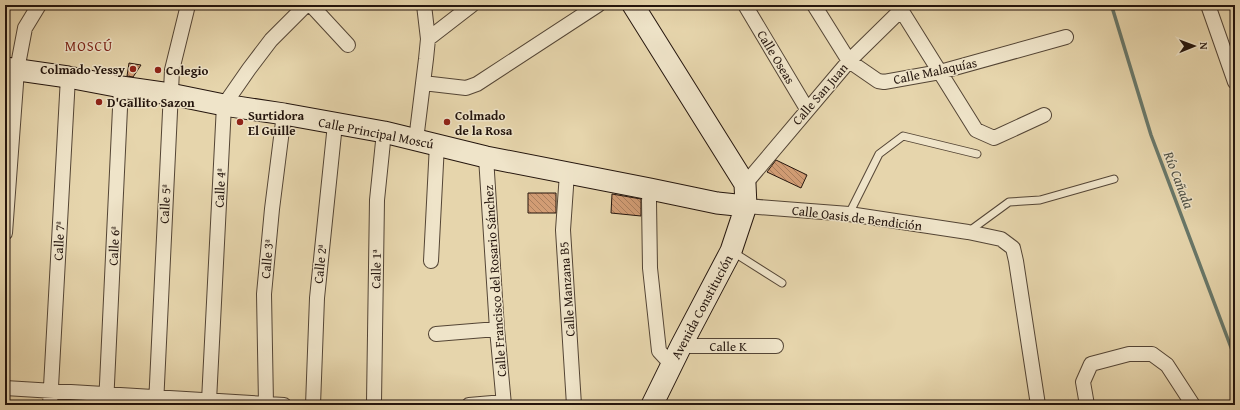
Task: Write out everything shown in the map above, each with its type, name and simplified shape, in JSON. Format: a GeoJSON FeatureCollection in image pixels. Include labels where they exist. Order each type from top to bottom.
{"type":"FeatureCollection","features":[{"type":"Feature","properties":{"kind":"street"},"geometry":{"type":"LineString","coordinates":[[5,233],[11,69],[25,28],[29,5]]}},
{"type":"Feature","properties":{"kind":"street"},"geometry":{"type":"LineString","coordinates":[[25,28],[39,5]]}},
{"type":"Feature","properties":{"kind":"street","name":"Calle 5ª"},"geometry":{"type":"LineString","coordinates":[[156,401],[170,94],[172,70],[188,5]]}},
{"type":"Feature","properties":{"kind":"street"},"geometry":{"type":"LineString","coordinates":[[224,105],[271,40],[306,5]]}},
{"type":"Feature","properties":{"kind":"street"},"geometry":{"type":"LineString","coordinates":[[311,5],[348,45]]}},
{"type":"Feature","properties":{"kind":"street"},"geometry":{"type":"LineString","coordinates":[[416,140],[428,39],[424,5]]}},
{"type":"Feature","properties":{"kind":"street"},"geometry":{"type":"LineString","coordinates":[[428,39],[472,5]]}},
{"type":"Feature","properties":{"kind":"street"},"geometry":{"type":"LineString","coordinates":[[423,83],[466,88],[477,84],[598,5]]}},
{"type":"Feature","properties":{"kind":"street"},"geometry":{"type":"LineString","coordinates":[[633,5],[745,184],[746,206]]}},
{"type":"Feature","properties":{"kind":"street","name":"Calle Oseas"},"geometry":{"type":"LineString","coordinates":[[745,5],[807,110]]}},
{"type":"Feature","properties":{"kind":"street","name":"Calle Malaquías"},"geometry":{"type":"LineString","coordinates":[[814,5],[849,61],[878,81],[884,82],[940,72],[1066,37]]}},
{"type":"Feature","properties":{"kind":"street"},"geometry":{"type":"LineString","coordinates":[[1208,6],[1231,58],[1235,82]]}},
{"type":"Feature","properties":{"kind":"street"},"geometry":{"type":"LineString","coordinates":[[900,8],[976,130],[994,138],[1044,115]]}},
{"type":"Feature","properties":{"kind":"street","name":"Calle San Juan"},"geometry":{"type":"LineString","coordinates":[[745,184],[849,61],[900,8]]}},
{"type":"Feature","properties":{"kind":"street","name":"Calle Principal Moscú"},"geometry":{"type":"LineString","coordinates":[[11,69],[170,94],[224,105],[384,132],[486,157],[716,203],[746,206]]}},
{"type":"Feature","properties":{"kind":"street","name":"Calle 7ª"},"geometry":{"type":"LineString","coordinates":[[50,398],[68,77]]}},
{"type":"Feature","properties":{"kind":"street","name":"Calle 6ª"},"geometry":{"type":"LineString","coordinates":[[106,400],[121,87]]}},
{"type":"Feature","properties":{"kind":"street","name":"Calle 4ª"},"geometry":{"type":"LineString","coordinates":[[209,401],[224,105]]}},
{"type":"Feature","properties":{"kind":"street","name":"Calle 3ª"},"geometry":{"type":"LineString","coordinates":[[266,404],[264,294],[272,209],[284,114]]}},
{"type":"Feature","properties":{"kind":"street","name":"Calle 2ª"},"geometry":{"type":"LineString","coordinates":[[313,405],[317,298],[335,124]]}},
{"type":"Feature","properties":{"kind":"street","name":"Calle 1ª"},"geometry":{"type":"LineString","coordinates":[[373,405],[377,200],[384,132]]}},
{"type":"Feature","properties":{"kind":"street"},"geometry":{"type":"LineString","coordinates":[[431,261],[436,144]]}},
{"type":"Feature","properties":{"kind":"street","name":"Calle Francisco del Rosario Sánchez"},"geometry":{"type":"LineString","coordinates":[[486,157],[497,329],[504,404]]}},
{"type":"Feature","properties":{"kind":"street","name":"Calle Manzana B5"},"geometry":{"type":"LineString","coordinates":[[567,173],[564,230],[574,405]]}},
{"type":"Feature","properties":{"kind":"street"},"geometry":{"type":"LineString","coordinates":[[650,189],[650,268],[659,351],[671,364]]}},
{"type":"Feature","properties":{"kind":"street","name":"Calle Oasis de Bendición"},"geometry":{"type":"LineString","coordinates":[[746,206],[849,214],[968,232],[1002,239],[1013,248],[1019,276],[1034,405]]}},
{"type":"Feature","properties":{"kind":"street","name":"Avenida Constitución"},"geometry":{"type":"LineString","coordinates":[[652,405],[671,364],[731,251],[746,206]]}},
{"type":"Feature","properties":{"kind":"street"},"geometry":{"type":"LineString","coordinates":[[436,334],[497,329]]}},
{"type":"Feature","properties":{"kind":"street","name":"Calle K"},"geometry":{"type":"LineString","coordinates":[[681,346],[776,346]]}},
{"type":"Feature","properties":{"kind":"street"},"geometry":{"type":"LineString","coordinates":[[1087,405],[1084,382],[1091,364],[1128,354],[1152,354],[1167,365],[1193,405]]}},
{"type":"Feature","properties":{"kind":"street"},"geometry":{"type":"LineString","coordinates":[[5,388],[50,398],[209,401],[284,405]]}},
{"type":"Feature","properties":{"kind":"street"},"geometry":{"type":"LineString","coordinates":[[469,405],[504,404]]}},
{"type":"Feature","properties":{"kind":"lane"},"geometry":{"type":"LineString","coordinates":[[849,214],[880,154],[903,136],[977,154]]}},
{"type":"Feature","properties":{"kind":"lane"},"geometry":{"type":"LineString","coordinates":[[968,232],[1009,202],[1040,200],[1114,179]]}},
{"type":"Feature","properties":{"kind":"lane"},"geometry":{"type":"LineString","coordinates":[[731,251],[782,283]]}},
{"type":"Feature","properties":{"kind":"building","name":"Colmado Yessy"},"geometry":{"type":"Polygon","coordinates":[[[129,63],[141,65],[133,77],[127,76],[129,63]]]}},
{"type":"Feature","properties":{"kind":"building"},"geometry":{"type":"Polygon","coordinates":[[[776,160],[807,175],[801,188],[767,172],[776,160]]]}},
{"type":"Feature","properties":{"kind":"building"},"geometry":{"type":"Polygon","coordinates":[[[528,193],[556,193],[556,213],[528,213],[528,193]]]}},
{"type":"Feature","properties":{"kind":"building"},"geometry":{"type":"Polygon","coordinates":[[[612,194],[641,199],[641,216],[611,213],[612,194]]]}},
{"type":"Feature","properties":{"kind":"waterway","name":"Río Cañada"},"geometry":{"type":"LineString","coordinates":[[1114,5],[1112,7],[1151,135],[1235,358]]}},
{"type":"Feature","properties":{"kind":"place","name":"Colmado Yessy"},"geometry":{"type":"Point","coordinates":[133,69]}},
{"type":"Feature","properties":{"kind":"place","name":"Colegio"},"geometry":{"type":"Point","coordinates":[158,70]}},
{"type":"Feature","properties":{"kind":"place","name":"D'Gallito Sazon"},"geometry":{"type":"Point","coordinates":[99,102]}},
{"type":"Feature","properties":{"kind":"place","name":"Surtidora El Guille"},"geometry":{"type":"Point","coordinates":[240,122]}},
{"type":"Feature","properties":{"kind":"place","name":"Colmado de la Rosa"},"geometry":{"type":"Point","coordinates":[447,122]}},
{"type":"Feature","properties":{"kind":"district","name":"MOSCÚ"},"geometry":{"type":"Point","coordinates":[89,46]}}]}
